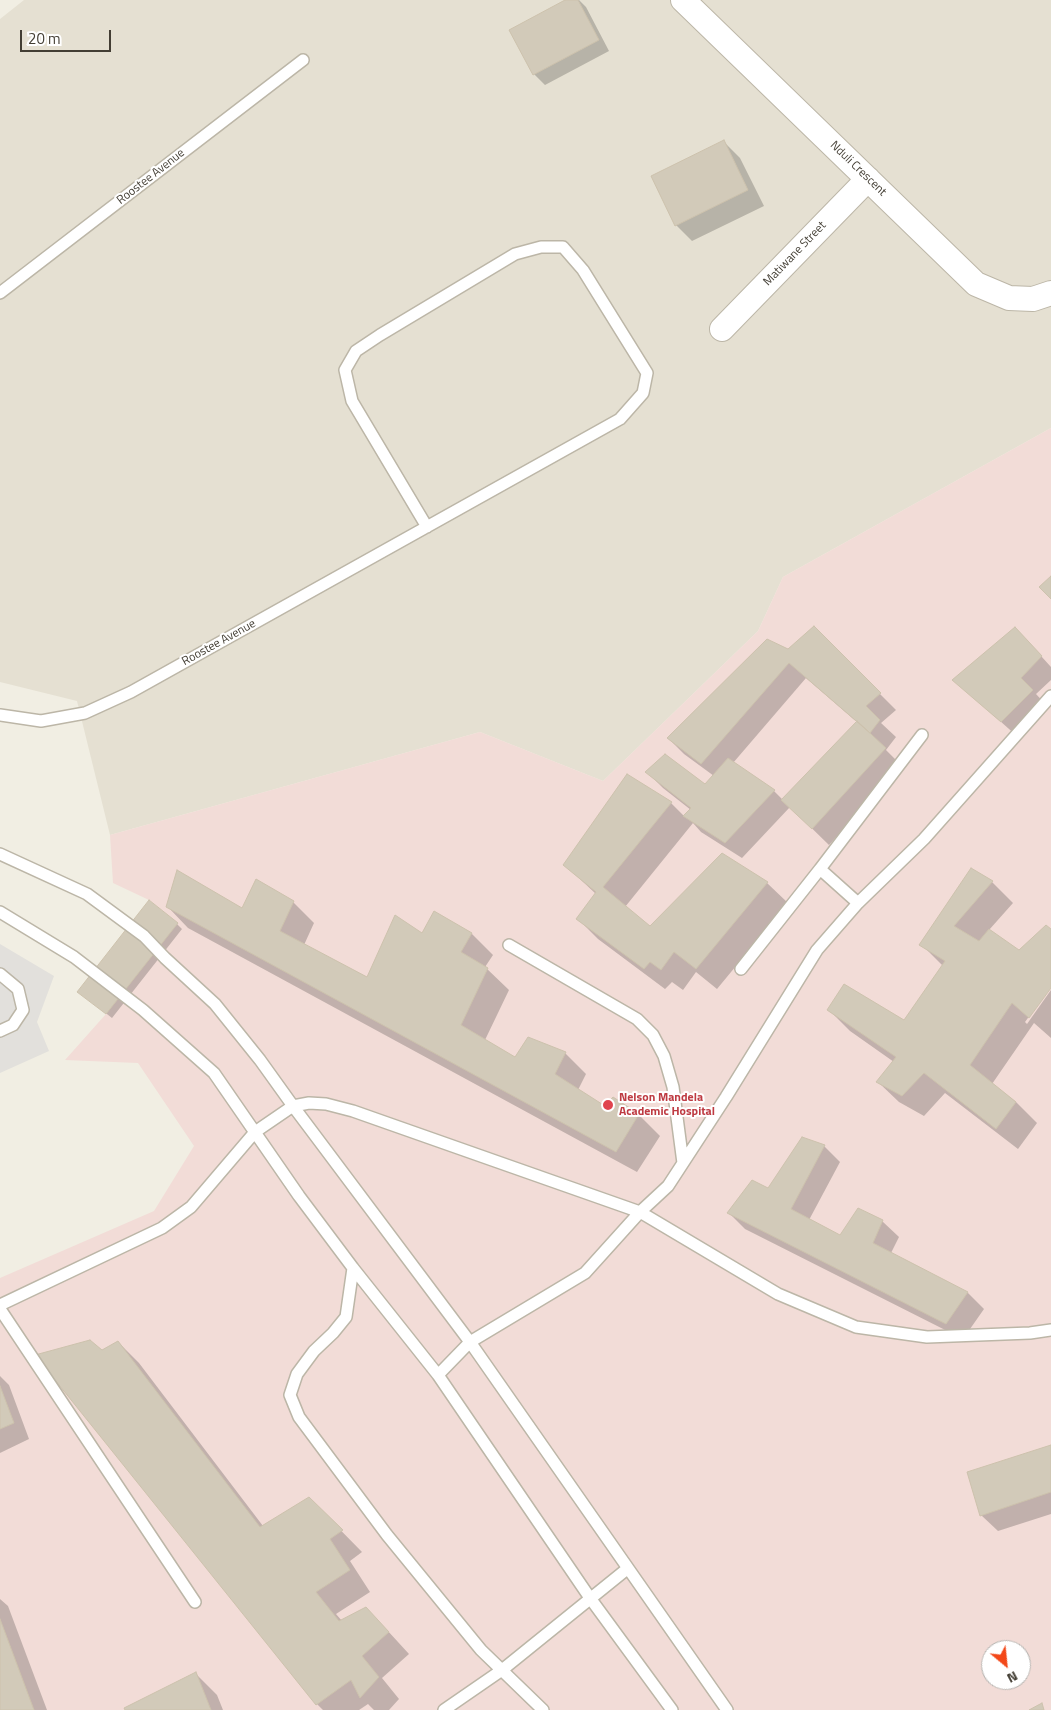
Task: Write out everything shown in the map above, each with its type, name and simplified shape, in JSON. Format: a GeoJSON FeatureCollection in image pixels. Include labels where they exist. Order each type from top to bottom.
{"type":"FeatureCollection","features":[{"type":"Feature","properties":{"kind":"street","name":"Nduli Crescent"},"geometry":{"type":"LineString","coordinates":[[683,0],[976,284],[1008,298],[1032,299],[1051,293]]}},
{"type":"Feature","properties":{"kind":"street","name":"Matiwane Street"},"geometry":{"type":"LineString","coordinates":[[722,329],[868,179]]}},
{"type":"Feature","properties":{"kind":"lane","name":"Roostee Avenue"},"geometry":{"type":"LineString","coordinates":[[0,293],[303,60]]}},
{"type":"Feature","properties":{"kind":"lane","name":"Roostee Avenue"},"geometry":{"type":"LineString","coordinates":[[0,715],[41,721],[85,713],[140,688],[620,419],[643,393],[646,373],[583,270],[563,247],[541,247],[515,254],[380,334],[356,351],[344,370],[352,401],[427,527]]}},
{"type":"Feature","properties":{"kind":"lane"},"geometry":{"type":"LineString","coordinates":[[438,1375],[470,1342],[585,1273],[640,1212],[668,1186],[731,1089],[816,950],[858,903],[924,839],[1051,696]]}},
{"type":"Feature","properties":{"kind":"lane"},"geometry":{"type":"LineString","coordinates":[[741,969],[922,736]]}},
{"type":"Feature","properties":{"kind":"lane"},"geometry":{"type":"LineString","coordinates":[[0,854],[87,894],[144,936],[215,1004],[260,1060],[470,1342],[727,1710]]}},
{"type":"Feature","properties":{"kind":"lane"},"geometry":{"type":"LineString","coordinates":[[820,869],[858,903]]}},
{"type":"Feature","properties":{"kind":"lane"},"geometry":{"type":"LineString","coordinates":[[0,912],[74,957],[171,1034],[214,1073],[299,1196],[353,1268],[438,1375],[590,1598],[672,1710]]}},
{"type":"Feature","properties":{"kind":"lane"},"geometry":{"type":"LineString","coordinates":[[508,945],[637,1019],[653,1035],[664,1056],[673,1087],[683,1163]]}},
{"type":"Feature","properties":{"kind":"lane"},"geometry":{"type":"LineString","coordinates":[[0,974],[18,989],[23,1010],[13,1025],[0,1031]]}},
{"type":"Feature","properties":{"kind":"lane"},"geometry":{"type":"LineString","coordinates":[[0,1305],[162,1228],[191,1207],[255,1132],[293,1106],[309,1103],[353,1111],[640,1212],[778,1294],[856,1327],[927,1336],[1030,1333],[1051,1330]]}},
{"type":"Feature","properties":{"kind":"lane"},"geometry":{"type":"LineString","coordinates":[[353,1268],[346,1317],[314,1351],[297,1374],[290,1395],[300,1417],[387,1535],[481,1650],[543,1710]]}},
{"type":"Feature","properties":{"kind":"lane"},"geometry":{"type":"LineString","coordinates":[[0,1310],[195,1602]]}},
{"type":"Feature","properties":{"kind":"lane"},"geometry":{"type":"LineString","coordinates":[[444,1710],[502,1670],[627,1569]]}},
{"type":"Feature","properties":{"kind":"shaded area"},"geometry":{"type":"Polygon","coordinates":[[[24,0],[1051,0],[1051,428],[783,577],[758,631],[603,781],[480,732],[110,835],[77,701],[0,682],[0,19],[24,0]]]}},
{"type":"Feature","properties":{"kind":"shaded area","name":"Nelson Mandela Academic Hospital"},"geometry":{"type":"Polygon","coordinates":[[[1051,428],[1051,1710],[0,1710],[0,1278],[154,1211],[194,1146],[138,1063],[65,1060],[106,1014],[177,923],[149,900],[113,883],[110,835],[480,732],[603,781],[758,631],[783,577],[1051,428]]]}},
{"type":"Feature","properties":{"kind":"shaded area"},"geometry":{"type":"Polygon","coordinates":[[[0,944],[54,976],[37,1022],[49,1051],[0,1073],[0,944]]]}},
{"type":"Feature","properties":{"kind":"building"},"geometry":{"type":"Polygon","coordinates":[[[565,0],[578,0],[599,40],[533,75],[509,30],[565,0]]]}},
{"type":"Feature","properties":{"kind":"building"},"geometry":{"type":"Polygon","coordinates":[[[724,140],[748,190],[675,226],[651,176],[724,140]]]}},
{"type":"Feature","properties":{"kind":"building"},"geometry":{"type":"Polygon","coordinates":[[[1051,576],[1051,599],[1039,587],[1051,576]]]}},
{"type":"Feature","properties":{"kind":"building"},"geometry":{"type":"Polygon","coordinates":[[[814,626],[881,693],[866,706],[880,720],[870,733],[789,663],[701,764],[667,738],[767,639],[788,649],[814,626]]]}},
{"type":"Feature","properties":{"kind":"building"},"geometry":{"type":"Polygon","coordinates":[[[1015,627],[1042,656],[1021,678],[1033,690],[1001,722],[952,680],[1015,627]]]}},
{"type":"Feature","properties":{"kind":"building"},"geometry":{"type":"Polygon","coordinates":[[[857,721],[886,748],[812,829],[781,800],[857,721]]]}},
{"type":"Feature","properties":{"kind":"building"},"geometry":{"type":"Polygon","coordinates":[[[665,754],[705,784],[728,758],[775,790],[725,843],[683,816],[691,808],[645,772],[665,754]]]}},
{"type":"Feature","properties":{"kind":"building"},"geometry":{"type":"Polygon","coordinates":[[[627,774],[672,802],[603,887],[650,926],[722,853],[768,882],[696,969],[674,952],[661,970],[650,962],[644,969],[576,919],[596,892],[563,865],[627,774]]]}},
{"type":"Feature","properties":{"kind":"building"},"geometry":{"type":"Polygon","coordinates":[[[971,868],[993,881],[954,926],[979,941],[989,929],[1019,950],[1046,925],[1051,929],[1051,988],[1029,1018],[1012,1003],[970,1065],[1016,1102],[996,1129],[924,1073],[902,1096],[876,1082],[896,1057],[827,1010],[844,984],[904,1020],[945,961],[919,945],[971,868]]]}},
{"type":"Feature","properties":{"kind":"building"},"geometry":{"type":"Polygon","coordinates":[[[177,870],[242,908],[256,879],[294,901],[280,931],[367,977],[395,915],[422,933],[434,911],[472,933],[461,952],[488,968],[461,1025],[515,1057],[528,1037],[566,1052],[555,1074],[605,1106],[613,1097],[639,1114],[616,1152],[166,907],[177,870]]]}},
{"type":"Feature","properties":{"kind":"building"},"geometry":{"type":"Polygon","coordinates":[[[149,900],[178,923],[106,1014],[77,992],[149,900]]]}},
{"type":"Feature","properties":{"kind":"building"},"geometry":{"type":"Polygon","coordinates":[[[802,1137],[825,1145],[791,1209],[840,1235],[858,1208],[883,1220],[873,1243],[968,1292],[946,1324],[727,1213],[752,1180],[768,1188],[802,1137]]]}},
{"type":"Feature","properties":{"kind":"building"},"geometry":{"type":"Polygon","coordinates":[[[90,1340],[102,1350],[118,1341],[260,1527],[309,1497],[343,1530],[330,1539],[350,1570],[316,1592],[339,1621],[366,1607],[389,1632],[362,1656],[379,1677],[360,1698],[351,1680],[316,1705],[35,1355],[90,1340]]]}},
{"type":"Feature","properties":{"kind":"building"},"geometry":{"type":"Polygon","coordinates":[[[0,1386],[14,1423],[0,1429],[0,1386]]]}},
{"type":"Feature","properties":{"kind":"building"},"geometry":{"type":"Polygon","coordinates":[[[1051,1445],[1051,1492],[980,1516],[967,1472],[1051,1445]]]}},
{"type":"Feature","properties":{"kind":"building"},"geometry":{"type":"Polygon","coordinates":[[[0,1619],[34,1710],[0,1710],[0,1619]]]}},
{"type":"Feature","properties":{"kind":"building"},"geometry":{"type":"Polygon","coordinates":[[[196,1672],[211,1710],[125,1710],[124,1708],[196,1672]]]}},
{"type":"Feature","properties":{"kind":"building"},"geometry":{"type":"Polygon","coordinates":[[[1042,1703],[1044,1710],[1029,1710],[1042,1703]]]}},
{"type":"Feature","properties":{"kind":"place","name":"Nelson Mandela Academic Hospital"},"geometry":{"type":"Point","coordinates":[608,1105]}}]}
